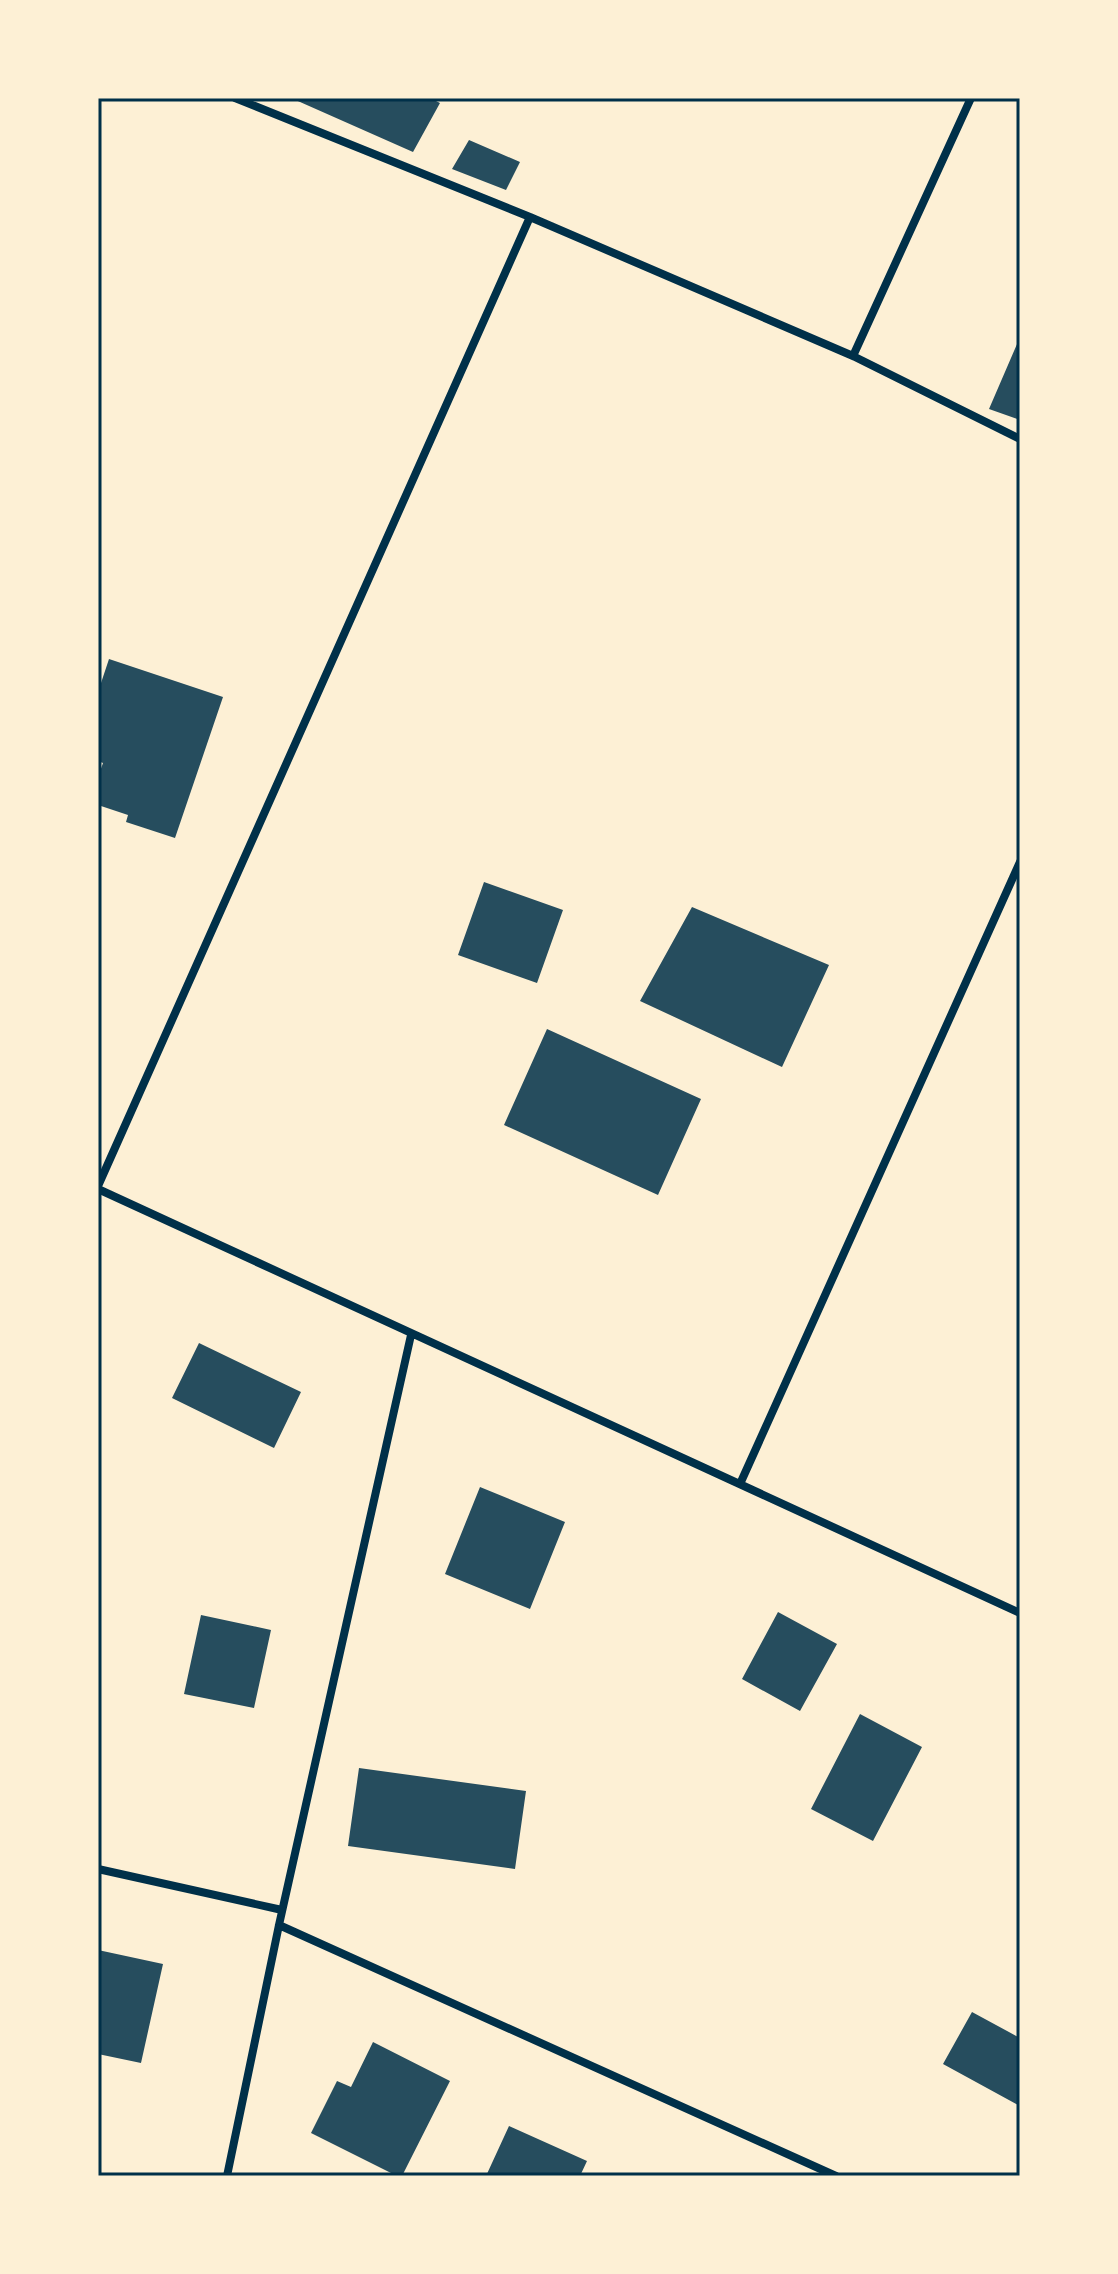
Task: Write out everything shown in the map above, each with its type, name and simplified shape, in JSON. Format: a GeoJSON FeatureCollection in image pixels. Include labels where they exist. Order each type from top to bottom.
{"type":"FeatureCollection","features":[{"type":"Feature","properties":{"kind":"street"},"geometry":{"type":"LineString","coordinates":[[235,98],[258,102],[853,356],[1020,439]]}},
{"type":"Feature","properties":{"kind":"street"},"geometry":{"type":"LineString","coordinates":[[853,356],[971,98]]}},
{"type":"Feature","properties":{"kind":"street"},"geometry":{"type":"LineString","coordinates":[[530,217],[98,1187],[411,1335],[1020,1613]]}},
{"type":"Feature","properties":{"kind":"street"},"geometry":{"type":"LineString","coordinates":[[740,1484],[1020,862]]}},
{"type":"Feature","properties":{"kind":"street"},"geometry":{"type":"LineString","coordinates":[[227,2176],[282,1910],[411,1335]]}},
{"type":"Feature","properties":{"kind":"street"},"geometry":{"type":"LineString","coordinates":[[98,1869],[282,1910]]}},
{"type":"Feature","properties":{"kind":"street"},"geometry":{"type":"LineString","coordinates":[[279,1925],[836,2176]]}},
{"type":"Feature","properties":{"kind":"building"},"geometry":{"type":"Polygon","coordinates":[[[291,98],[430,98],[440,103],[413,152],[291,98]]]}},
{"type":"Feature","properties":{"kind":"building"},"geometry":{"type":"Polygon","coordinates":[[[469,140],[520,162],[506,190],[452,169],[469,140]]]}},
{"type":"Feature","properties":{"kind":"building"},"geometry":{"type":"Polygon","coordinates":[[[1020,337],[1020,420],[989,409],[1020,337]]]}},
{"type":"Feature","properties":{"kind":"building"},"geometry":{"type":"Polygon","coordinates":[[[109,659],[223,697],[175,838],[126,822],[128,815],[98,805],[98,777],[103,763],[98,761],[98,692],[109,659]]]}},
{"type":"Feature","properties":{"kind":"building"},"geometry":{"type":"Polygon","coordinates":[[[484,882],[563,910],[537,983],[458,955],[484,882]]]}},
{"type":"Feature","properties":{"kind":"building"},"geometry":{"type":"Polygon","coordinates":[[[692,907],[829,965],[782,1067],[640,1001],[692,907]]]}},
{"type":"Feature","properties":{"kind":"building"},"geometry":{"type":"Polygon","coordinates":[[[547,1029],[701,1099],[658,1195],[504,1125],[547,1029]]]}},
{"type":"Feature","properties":{"kind":"building"},"geometry":{"type":"Polygon","coordinates":[[[199,1343],[301,1392],[274,1448],[172,1398],[199,1343]]]}},
{"type":"Feature","properties":{"kind":"building"},"geometry":{"type":"Polygon","coordinates":[[[480,1487],[565,1522],[530,1609],[445,1574],[480,1487]]]}},
{"type":"Feature","properties":{"kind":"building"},"geometry":{"type":"Polygon","coordinates":[[[778,1612],[837,1644],[800,1711],[742,1679],[778,1612]]]}},
{"type":"Feature","properties":{"kind":"building"},"geometry":{"type":"Polygon","coordinates":[[[201,1615],[271,1630],[254,1708],[184,1694],[201,1615]]]}},
{"type":"Feature","properties":{"kind":"building"},"geometry":{"type":"Polygon","coordinates":[[[860,1714],[922,1747],[873,1841],[811,1809],[860,1714]]]}},
{"type":"Feature","properties":{"kind":"building"},"geometry":{"type":"Polygon","coordinates":[[[359,1768],[526,1791],[515,1869],[348,1846],[359,1768]]]}},
{"type":"Feature","properties":{"kind":"building"},"geometry":{"type":"Polygon","coordinates":[[[98,1950],[163,1964],[141,2063],[98,2054],[98,1950]]]}},
{"type":"Feature","properties":{"kind":"building"},"geometry":{"type":"Polygon","coordinates":[[[972,2012],[1020,2038],[1020,2106],[943,2064],[972,2012]]]}},
{"type":"Feature","properties":{"kind":"building"},"geometry":{"type":"Polygon","coordinates":[[[373,2042],[450,2081],[402,2176],[311,2133],[337,2081],[351,2087],[373,2042]]]}},
{"type":"Feature","properties":{"kind":"building"},"geometry":{"type":"Polygon","coordinates":[[[509,2126],[587,2161],[580,2176],[486,2176],[509,2126]]]}}]}
